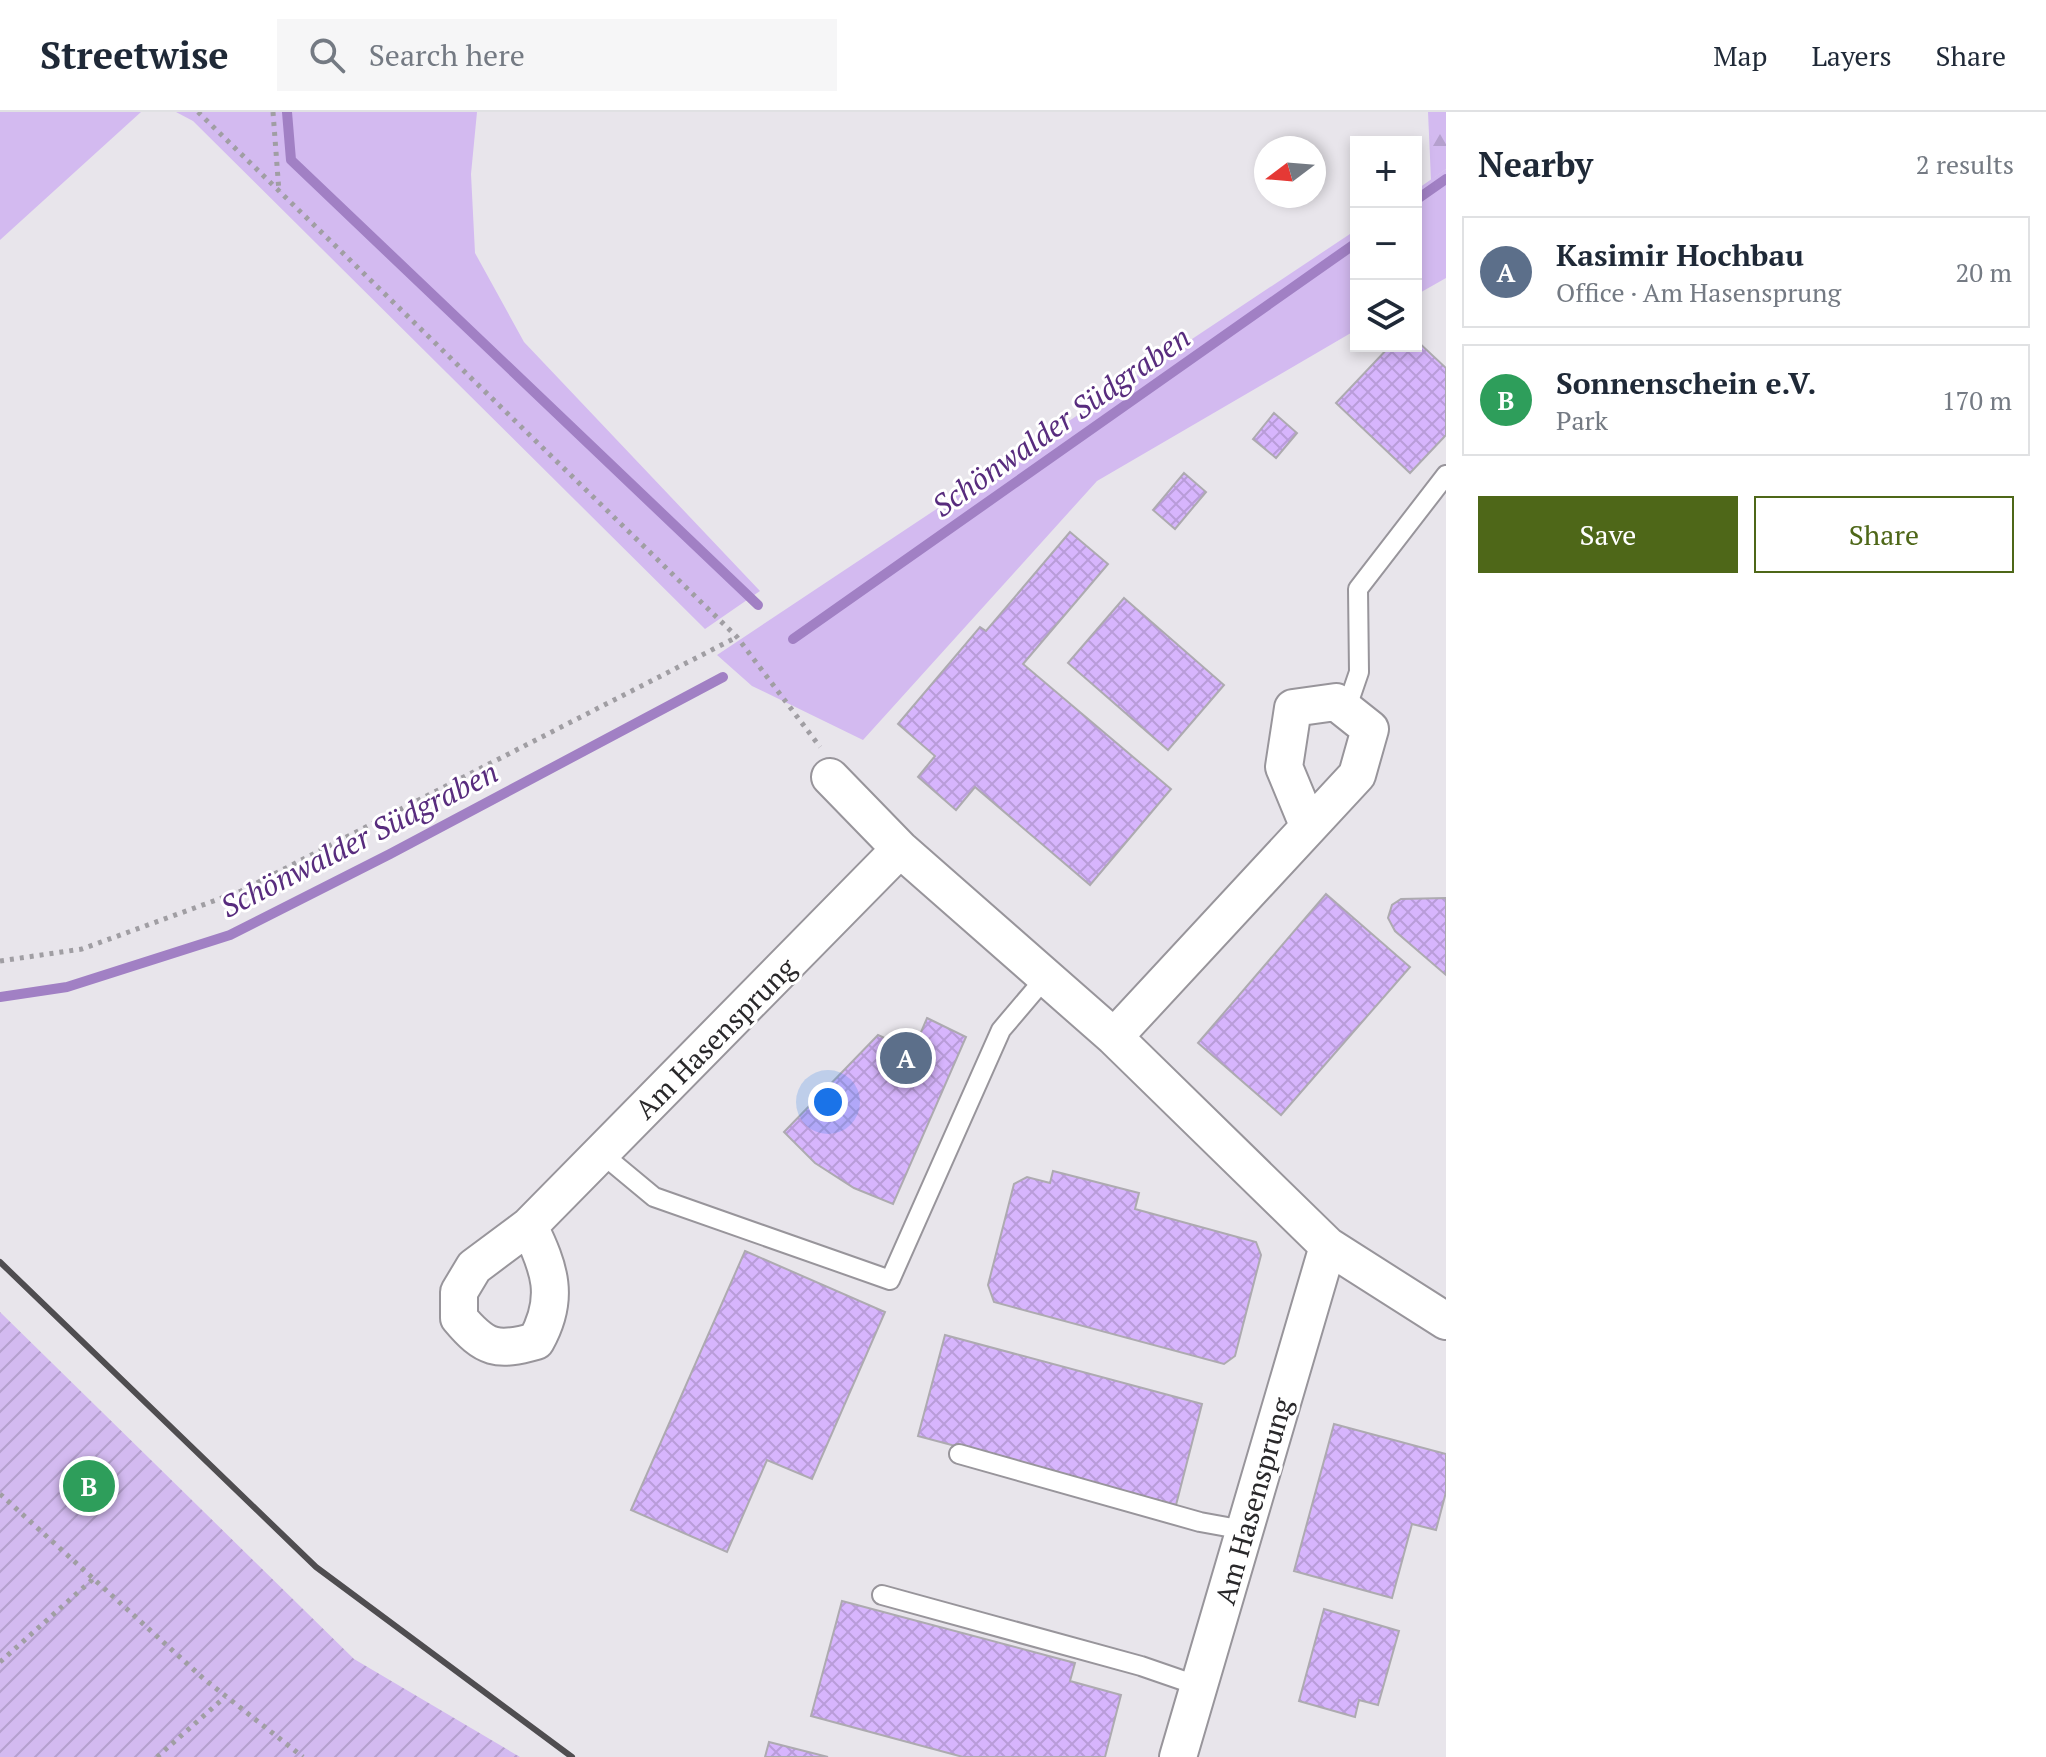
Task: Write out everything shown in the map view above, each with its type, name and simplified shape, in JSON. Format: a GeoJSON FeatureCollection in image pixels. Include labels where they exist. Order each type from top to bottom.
{"type":"FeatureCollection","features":[{"type":"Feature","properties":{"kind":"street"},"geometry":{"type":"LineString","coordinates":[[1114,1037],[1357,775],[1370,729],[1336,702],[1293,708],[1284,767],[1308,825]]}},
{"type":"Feature","properties":{"kind":"street"},"geometry":{"type":"LineString","coordinates":[[830,777],[900,849],[1114,1037],[1328,1246],[1446,1321]]}},
{"type":"Feature","properties":{"kind":"street","name":"Am Hasensprung"},"geometry":{"type":"LineString","coordinates":[[529,1226],[900,849]]}},
{"type":"Feature","properties":{"kind":"street","name":"Am Hasensprung"},"geometry":{"type":"LineString","coordinates":[[1178,1757],[1328,1246]]}},
{"type":"Feature","properties":{"kind":"lane"},"geometry":{"type":"LineString","coordinates":[[1346,710],[1359,672],[1358,589],[1446,475]]}},
{"type":"Feature","properties":{"kind":"lane"},"geometry":{"type":"LineString","coordinates":[[601,1153],[654,1197],[890,1280],[1001,1030],[1046,977]]}},
{"type":"Feature","properties":{"kind":"lane"},"geometry":{"type":"LineString","coordinates":[[959,1454],[1200,1522],[1244,1530]]}},
{"type":"Feature","properties":{"kind":"lane"},"geometry":{"type":"LineString","coordinates":[[882,1595],[1141,1666],[1199,1686]]}},
{"type":"Feature","properties":{"kind":"path"},"geometry":{"type":"LineString","coordinates":[[198,112],[737,637],[819,743],[830,777]]}},
{"type":"Feature","properties":{"kind":"path"},"geometry":{"type":"LineString","coordinates":[[273,112],[279,193]]}},
{"type":"Feature","properties":{"kind":"path"},"geometry":{"type":"LineString","coordinates":[[0,961],[82,949],[241,891],[737,637]]}},
{"type":"Feature","properties":{"kind":"path"},"geometry":{"type":"LineString","coordinates":[[0,1494],[226,1696],[303,1757]]}},
{"type":"Feature","properties":{"kind":"path"},"geometry":{"type":"LineString","coordinates":[[0,1662],[93,1579]]}},
{"type":"Feature","properties":{"kind":"path"},"geometry":{"type":"LineString","coordinates":[[157,1757],[226,1696]]}},
{"type":"Feature","properties":{"kind":"green space"},"geometry":{"type":"Polygon","coordinates":[[[0,112],[141,112],[0,240],[0,112]]]}},
{"type":"Feature","properties":{"kind":"green space"},"geometry":{"type":"Polygon","coordinates":[[[176,112],[477,112],[471,174],[475,253],[524,342],[760,591],[705,629],[193,121],[176,112]]]}},
{"type":"Feature","properties":{"kind":"green space"},"geometry":{"type":"Polygon","coordinates":[[[1428,112],[1446,112],[1446,169],[1431,180],[1428,112]]]}},
{"type":"Feature","properties":{"kind":"green space"},"geometry":{"type":"Polygon","coordinates":[[[1446,169],[1446,278],[1422,292],[1422,208],[1422,186],[1446,169]]]}},
{"type":"Feature","properties":{"kind":"green space"},"geometry":{"type":"Polygon","coordinates":[[[1350,234],[1350,333],[1097,481],[863,740],[752,686],[717,655],[1350,234]]]}},
{"type":"Feature","properties":{"kind":"green space"},"geometry":{"type":"Polygon","coordinates":[[[0,1312],[354,1659],[520,1757],[0,1757],[0,1312]]]}},
{"type":"Feature","properties":{"kind":"building"},"geometry":{"type":"Polygon","coordinates":[[[1422,346],[1446,368],[1446,435],[1410,473],[1336,403],[1384,352],[1422,352],[1422,346]]]}},
{"type":"Feature","properties":{"kind":"building"},"geometry":{"type":"Polygon","coordinates":[[[1274,413],[1297,433],[1276,458],[1253,439],[1274,413]]]}},
{"type":"Feature","properties":{"kind":"building"},"geometry":{"type":"Polygon","coordinates":[[[1184,473],[1206,492],[1175,529],[1153,510],[1184,473]]]}},
{"type":"Feature","properties":{"kind":"building"},"geometry":{"type":"Polygon","coordinates":[[[1070,532],[1108,564],[1023,664],[1171,789],[1090,885],[975,787],[956,810],[918,777],[935,756],[898,724],[980,627],[986,631],[1070,532]]]}},
{"type":"Feature","properties":{"kind":"building"},"geometry":{"type":"Polygon","coordinates":[[[1124,598],[1224,685],[1168,750],[1068,663],[1124,598]]]}},
{"type":"Feature","properties":{"kind":"building"},"geometry":{"type":"Polygon","coordinates":[[[1326,894],[1410,967],[1281,1115],[1198,1043],[1326,894]]]}},
{"type":"Feature","properties":{"kind":"building"},"geometry":{"type":"Polygon","coordinates":[[[1446,898],[1446,975],[1395,931],[1388,918],[1392,905],[1401,899],[1446,898]]]}},
{"type":"Feature","properties":{"kind":"building"},"geometry":{"type":"Polygon","coordinates":[[[927,1018],[966,1037],[893,1204],[854,1188],[815,1163],[784,1132],[878,1035],[913,1051],[927,1018]]]}},
{"type":"Feature","properties":{"kind":"building"},"geometry":{"type":"Polygon","coordinates":[[[1053,1171],[1139,1193],[1135,1209],[1256,1242],[1261,1255],[1235,1356],[1224,1364],[994,1302],[988,1285],[1014,1184],[1027,1177],[1050,1183],[1053,1171]]]}},
{"type":"Feature","properties":{"kind":"building"},"geometry":{"type":"Polygon","coordinates":[[[745,1251],[885,1312],[812,1479],[767,1460],[727,1552],[631,1510],[745,1251]]]}},
{"type":"Feature","properties":{"kind":"building"},"geometry":{"type":"Polygon","coordinates":[[[945,1335],[1202,1404],[1176,1505],[918,1436],[945,1335]]]}},
{"type":"Feature","properties":{"kind":"building"},"geometry":{"type":"Polygon","coordinates":[[[1334,1424],[1446,1454],[1446,1492],[1436,1530],[1412,1524],[1392,1598],[1294,1571],[1334,1424]]]}},
{"type":"Feature","properties":{"kind":"building"},"geometry":{"type":"Polygon","coordinates":[[[842,1601],[1075,1663],[1070,1681],[1121,1695],[1105,1757],[963,1757],[811,1716],[842,1601]]]}},
{"type":"Feature","properties":{"kind":"building"},"geometry":{"type":"Polygon","coordinates":[[[1324,1609],[1399,1631],[1378,1705],[1359,1700],[1355,1717],[1299,1701],[1324,1609]]]}},
{"type":"Feature","properties":{"kind":"building"},"geometry":{"type":"Polygon","coordinates":[[[769,1742],[828,1757],[765,1757],[769,1742]]]}},
{"type":"Feature","properties":{"kind":"waterway"},"geometry":{"type":"LineString","coordinates":[[287,112],[291,160],[758,605]]}},
{"type":"Feature","properties":{"kind":"waterway","name":"Schönwalder Südgraben"},"geometry":{"type":"LineString","coordinates":[[1422,196],[1446,179]]}},
{"type":"Feature","properties":{"kind":"waterway","name":"Schönwalder Südgraben"},"geometry":{"type":"LineString","coordinates":[[793,639],[1350,247]]}},
{"type":"Feature","properties":{"kind":"waterway","name":"Schönwalder Südgraben"},"geometry":{"type":"LineString","coordinates":[[0,997],[67,987],[230,935],[390,854],[723,677]]}},
{"type":"Feature","properties":{"kind":"railway"},"geometry":{"type":"LineString","coordinates":[[0,1262],[316,1567],[572,1757]]}},
{"type":"Feature","properties":{"kind":"place","name":"Kasimir Hochbau"},"geometry":{"type":"Point","coordinates":[906,1058]}},
{"type":"Feature","properties":{"kind":"place","name":"Sonnenschein e.V."},"geometry":{"type":"Point","coordinates":[89,1486]}}]}
